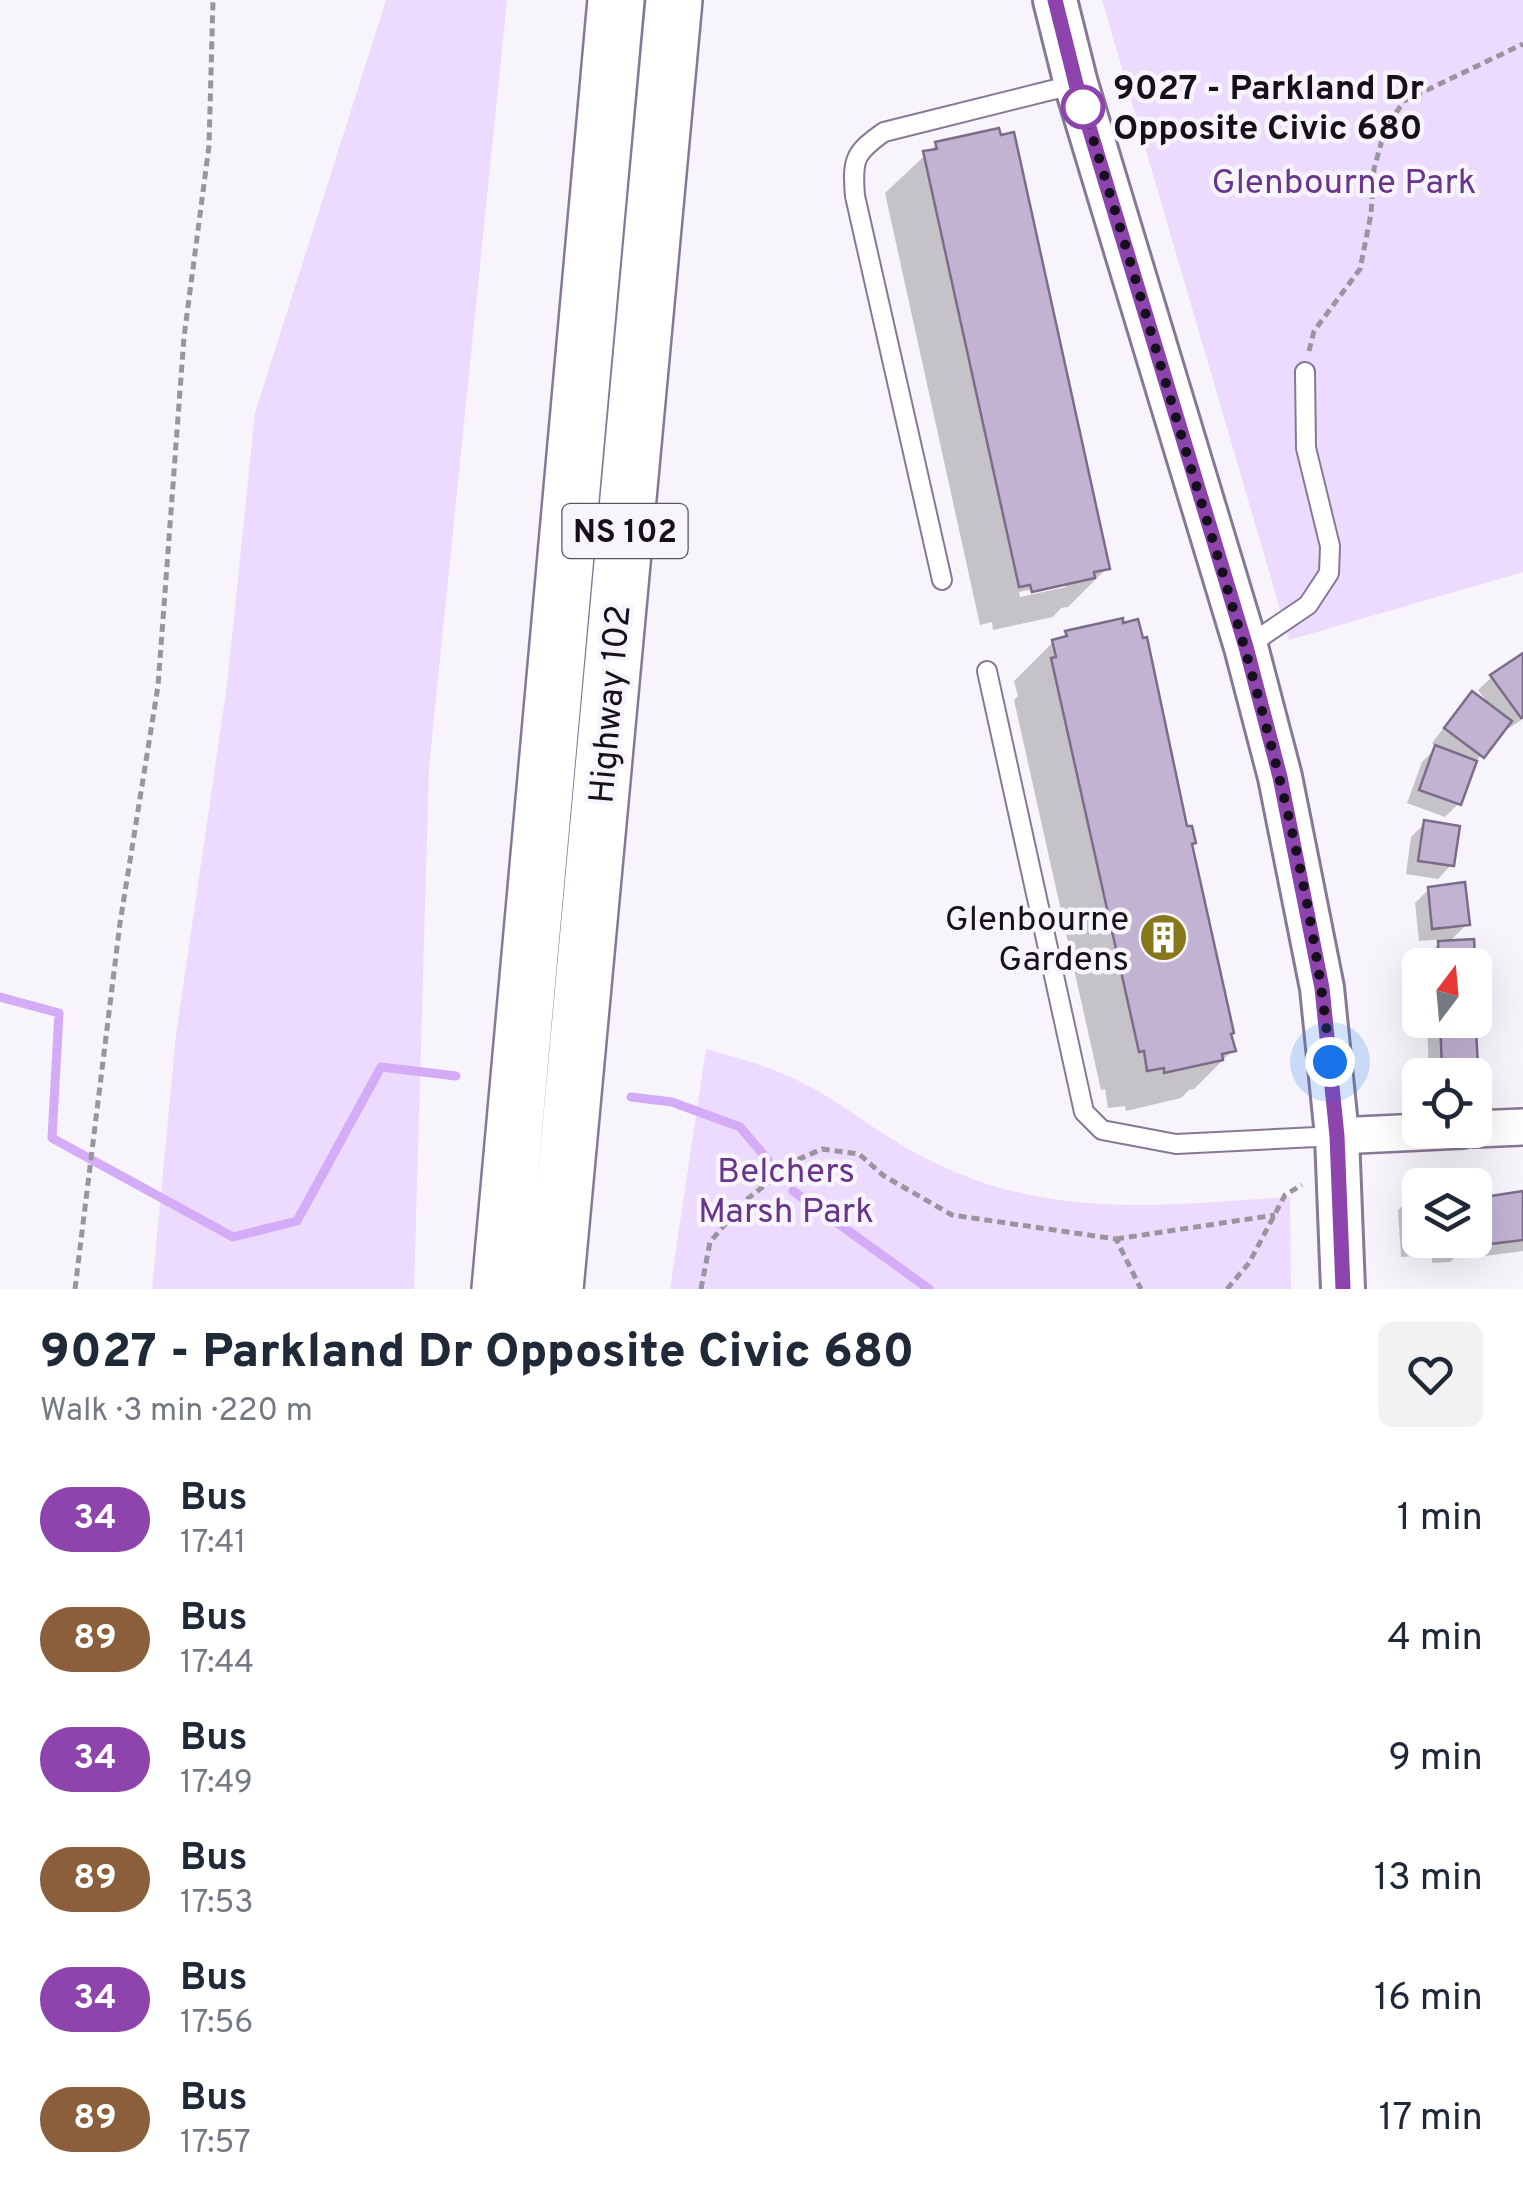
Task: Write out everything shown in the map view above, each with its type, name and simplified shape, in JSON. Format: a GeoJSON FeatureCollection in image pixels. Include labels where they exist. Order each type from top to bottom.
{"type":"FeatureCollection","features":[{"type":"Feature","properties":{"kind":"highway","name":"Highway 102"},"geometry":{"type":"LineString","coordinates":[[500,1289],[616,0]]}},
{"type":"Feature","properties":{"kind":"highway","name":"Highway 102"},"geometry":{"type":"LineString","coordinates":[[555,1289],[674,0]]}},
{"type":"Feature","properties":{"kind":"street"},"geometry":{"type":"LineString","coordinates":[[1055,0],[1076,84],[1246,647],[1280,777],[1322,988],[1337,1136],[1342,1289]]}},
{"type":"Feature","properties":{"kind":"street"},"geometry":{"type":"LineString","coordinates":[[1492,1129],[1523,1127]]}},
{"type":"Feature","properties":{"kind":"street"},"geometry":{"type":"LineString","coordinates":[[1337,1136],[1402,1133]]}},
{"type":"Feature","properties":{"kind":"lane"},"geometry":{"type":"LineString","coordinates":[[942,580],[855,196],[852,168],[863,146],[884,132],[1076,84]]}},
{"type":"Feature","properties":{"kind":"lane"},"geometry":{"type":"LineString","coordinates":[[1246,647],[1308,605],[1329,573],[1330,546],[1306,448],[1305,372]]}},
{"type":"Feature","properties":{"kind":"lane"},"geometry":{"type":"LineString","coordinates":[[987,672],[1084,1112],[1102,1130],[1176,1144],[1337,1136]]}},
{"type":"Feature","properties":{"kind":"path"},"geometry":{"type":"LineString","coordinates":[[75,1289],[120,924],[158,686],[184,336],[209,146],[213,0]]}},
{"type":"Feature","properties":{"kind":"path"},"geometry":{"type":"LineString","coordinates":[[1305,372],[1314,331],[1360,268],[1371,214],[1374,169],[1385,129],[1404,101],[1523,44]]}},
{"type":"Feature","properties":{"kind":"path"},"geometry":{"type":"LineString","coordinates":[[701,1289],[710,1242],[746,1200],[796,1160],[822,1149],[859,1154],[884,1176],[952,1215],[1116,1239],[1275,1215]]}},
{"type":"Feature","properties":{"kind":"path"},"geometry":{"type":"LineString","coordinates":[[1227,1289],[1249,1263],[1285,1195],[1302,1185]]}},
{"type":"Feature","properties":{"kind":"path"},"geometry":{"type":"LineString","coordinates":[[1116,1239],[1141,1289]]}},
{"type":"Feature","properties":{"kind":"green space"},"geometry":{"type":"Polygon","coordinates":[[[386,0],[507,0],[429,767],[414,1289],[152,1289],[176,1035],[227,685],[255,413],[386,0]]]}},
{"type":"Feature","properties":{"kind":"green space","name":"Glenbourne Park"},"geometry":{"type":"Polygon","coordinates":[[[1102,0],[1523,0],[1523,572],[1289,640],[1102,0]]]}},
{"type":"Feature","properties":{"kind":"green space","name":"Belchers Marsh Park"},"geometry":{"type":"Polygon","coordinates":[[[706,1049],[798,1080],[923,1157],[1014,1191],[1058,1200],[1148,1205],[1290,1197],[1291,1289],[670,1289],[706,1049]]]}},
{"type":"Feature","properties":{"kind":"building"},"geometry":{"type":"Polygon","coordinates":[[[999,128],[1001,135],[1014,132],[1110,569],[1094,572],[1095,578],[1032,592],[1030,585],[1019,587],[923,151],[937,149],[935,142],[999,128]]]}},
{"type":"Feature","properties":{"kind":"building","name":"Glenbourne Gardens"},"geometry":{"type":"Polygon","coordinates":[[[1123,618],[1123,623],[1138,619],[1143,638],[1147,637],[1187,826],[1192,826],[1196,843],[1192,844],[1236,1051],[1222,1054],[1223,1060],[1164,1073],[1164,1068],[1147,1071],[1144,1051],[1139,1052],[1051,658],[1056,657],[1052,640],[1067,636],[1065,631],[1123,618]]]}},
{"type":"Feature","properties":{"kind":"building"},"geometry":{"type":"Polygon","coordinates":[[[1523,653],[1523,717],[1521,718],[1490,675],[1523,653]]]}},
{"type":"Feature","properties":{"kind":"building"},"geometry":{"type":"Polygon","coordinates":[[[1472,691],[1512,721],[1484,758],[1444,728],[1472,691]]]}},
{"type":"Feature","properties":{"kind":"building"},"geometry":{"type":"Polygon","coordinates":[[[1435,745],[1477,761],[1461,805],[1419,790],[1435,745]]]}},
{"type":"Feature","properties":{"kind":"building"},"geometry":{"type":"Polygon","coordinates":[[[1424,820],[1460,826],[1454,866],[1418,861],[1424,820]]]}},
{"type":"Feature","properties":{"kind":"building"},"geometry":{"type":"Polygon","coordinates":[[[1465,882],[1470,925],[1432,929],[1428,887],[1465,882]]]}},
{"type":"Feature","properties":{"kind":"building"},"geometry":{"type":"Polygon","coordinates":[[[1474,939],[1475,948],[1438,948],[1438,941],[1474,939]]]}},
{"type":"Feature","properties":{"kind":"building"},"geometry":{"type":"Polygon","coordinates":[[[1441,1038],[1476,1038],[1477,1058],[1442,1058],[1441,1038]]]}},
{"type":"Feature","properties":{"kind":"building"},"geometry":{"type":"Polygon","coordinates":[[[1523,1191],[1523,1240],[1492,1244],[1492,1196],[1523,1191]]]}},
{"type":"Feature","properties":{"kind":"waterway"},"geometry":{"type":"LineString","coordinates":[[0,997],[59,1013],[52,1138],[233,1237],[297,1221],[381,1067],[456,1076]]}},
{"type":"Feature","properties":{"kind":"waterway"},"geometry":{"type":"LineString","coordinates":[[631,1097],[672,1102],[740,1127],[768,1160]]}},
{"type":"Feature","properties":{"kind":"waterway"},"geometry":{"type":"LineString","coordinates":[[793,1191],[929,1289]]}},
{"type":"Feature","properties":{"kind":"bus line","name":"34"},"geometry":{"type":"LineString","coordinates":[[1055,0],[1076,84],[1246,647],[1280,777],[1322,988],[1337,1136],[1343,1289]]}},
{"type":"Feature","properties":{"kind":"place","name":"9027 - Parkland Dr Opposite Civic 680"},"geometry":{"type":"Point","coordinates":[1083,107]}},
{"type":"Feature","properties":{"kind":"place","name":"Glenbourne Gardens"},"geometry":{"type":"Point","coordinates":[1164,938]}},
{"type":"Feature","properties":{"kind":"route"},"geometry":{"type":"LineString","coordinates":[[1083,107],[1246,647],[1280,777],[1322,988],[1330,1062]]}}]}
